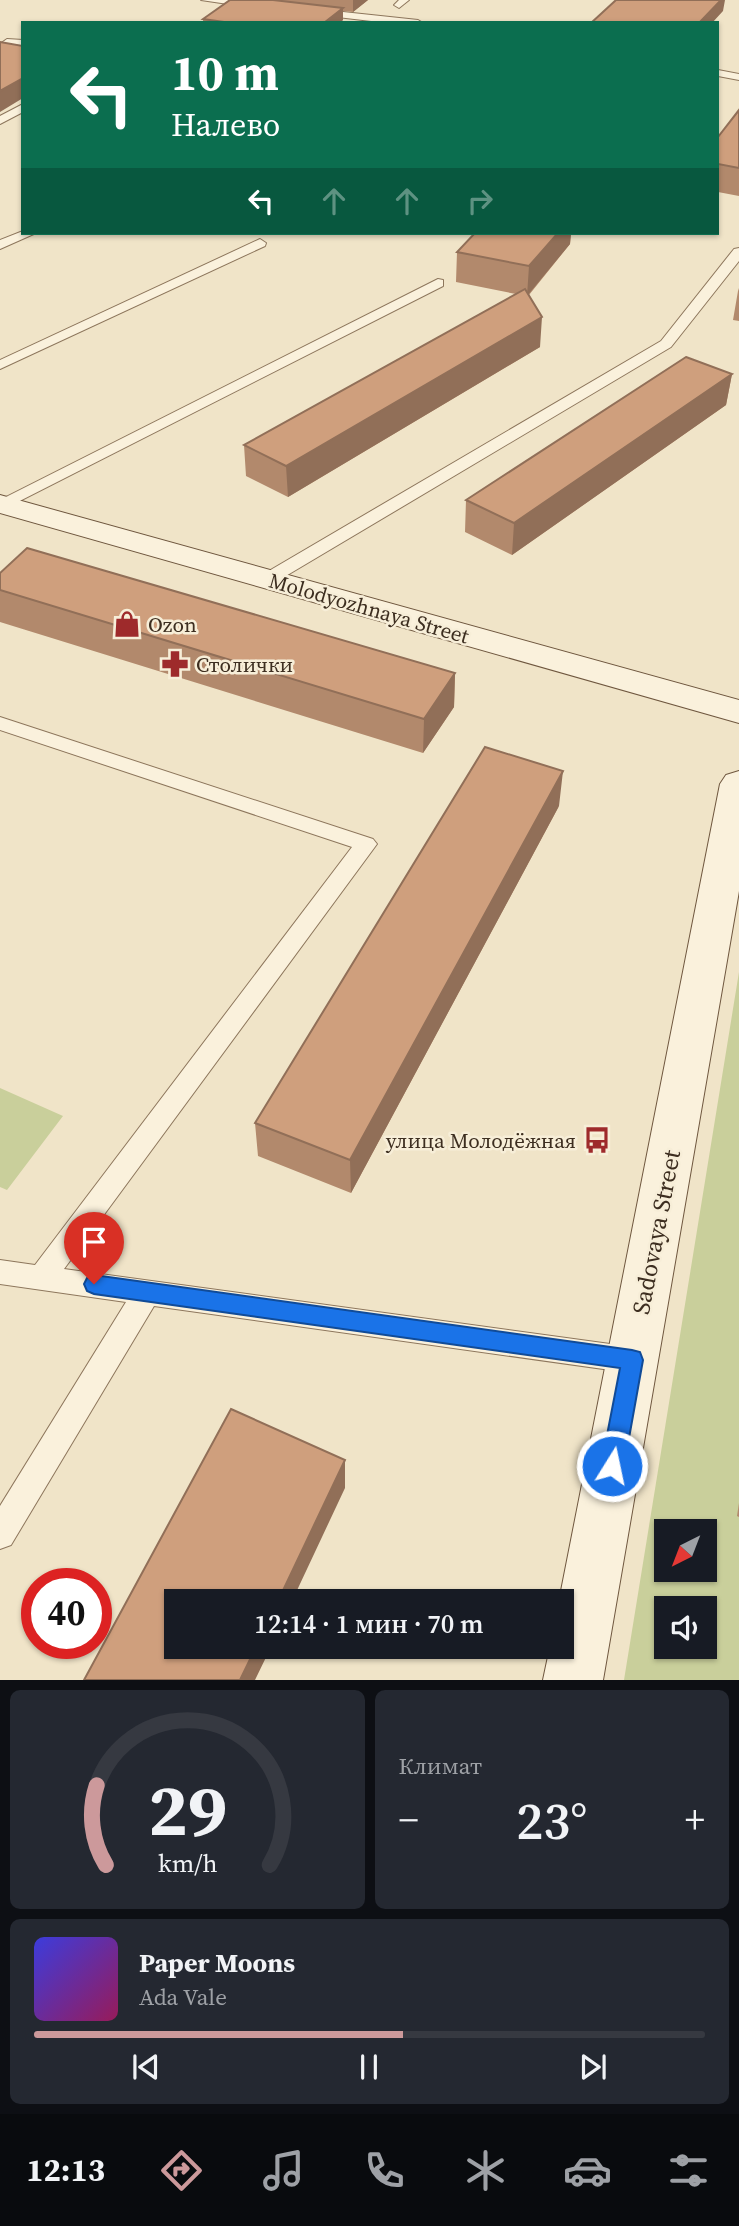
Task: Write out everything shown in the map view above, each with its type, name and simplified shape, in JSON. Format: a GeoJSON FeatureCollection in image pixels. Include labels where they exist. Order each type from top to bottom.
{"type":"FeatureCollection","features":[{"type":"Feature","properties":{"kind":"street","name":"Molodyozhnaya Street"},"geometry":{"type":"LineString","coordinates":[[1,505],[739,712]]}},
{"type":"Feature","properties":{"kind":"street","name":"Sadovaya Street"},"geometry":{"type":"LineString","coordinates":[[573,1680],[739,784]]}},
{"type":"Feature","properties":{"kind":"lane"},"geometry":{"type":"LineString","coordinates":[[206,0],[267,7]]}},
{"type":"Feature","properties":{"kind":"lane"},"geometry":{"type":"LineString","coordinates":[[304,11],[399,21]]}},
{"type":"Feature","properties":{"kind":"lane"},"geometry":{"type":"LineString","coordinates":[[0,48],[11,41],[21,43]]}},
{"type":"Feature","properties":{"kind":"lane"},"geometry":{"type":"LineString","coordinates":[[719,73],[739,77]]}},
{"type":"Feature","properties":{"kind":"lane"},"geometry":{"type":"LineString","coordinates":[[0,121],[21,108]]}},
{"type":"Feature","properties":{"kind":"lane"},"geometry":{"type":"LineString","coordinates":[[0,245],[25,235]]}},
{"type":"Feature","properties":{"kind":"lane"},"geometry":{"type":"LineString","coordinates":[[0,365],[260,243]]}},
{"type":"Feature","properties":{"kind":"lane"},"geometry":{"type":"LineString","coordinates":[[268,579],[666,344],[739,252]]}},
{"type":"Feature","properties":{"kind":"lane"},"geometry":{"type":"LineString","coordinates":[[1,505],[438,283]]}},
{"type":"Feature","properties":{"kind":"lane"},"geometry":{"type":"LineString","coordinates":[[0,723],[366,844],[41,1277]]}},
{"type":"Feature","properties":{"kind":"lane"},"geometry":{"type":"LineString","coordinates":[[0,1272],[632,1360]]}},
{"type":"Feature","properties":{"kind":"lane"},"geometry":{"type":"LineString","coordinates":[[0,1534],[147,1292]]}},
{"type":"Feature","properties":{"kind":"green space"},"geometry":{"type":"Polygon","coordinates":[[[739,972],[739,1680],[624,1680],[739,972]]]}},
{"type":"Feature","properties":{"kind":"green space"},"geometry":{"type":"Polygon","coordinates":[[[0,1088],[63,1116],[7,1190],[0,1187],[0,1088]]]}},
{"type":"Feature","properties":{"kind":"building"},"geometry":{"type":"Polygon","coordinates":[[[230,0],[273,0],[343,8],[326,21],[203,19],[230,0]]]}},
{"type":"Feature","properties":{"kind":"building"},"geometry":{"type":"Polygon","coordinates":[[[616,0],[721,0],[701,21],[593,21],[616,0]]]}},
{"type":"Feature","properties":{"kind":"building"},"geometry":{"type":"Polygon","coordinates":[[[0,42],[21,46],[21,79],[0,91],[0,42]]]}},
{"type":"Feature","properties":{"kind":"building"},"geometry":{"type":"Polygon","coordinates":[[[739,110],[739,168],[719,164],[719,136],[739,110]]]}},
{"type":"Feature","properties":{"kind":"building"},"geometry":{"type":"Polygon","coordinates":[[[473,235],[556,235],[529,266],[457,252],[473,235]]]}},
{"type":"Feature","properties":{"kind":"building"},"geometry":{"type":"Polygon","coordinates":[[[525,289],[542,317],[286,466],[244,445],[525,289]]]}},
{"type":"Feature","properties":{"kind":"building"},"geometry":{"type":"Polygon","coordinates":[[[686,357],[732,374],[514,523],[466,500],[686,357]]]}},
{"type":"Feature","properties":{"kind":"building"},"geometry":{"type":"Polygon","coordinates":[[[27,548],[455,673],[424,719],[0,590],[0,573],[27,548]]]}},
{"type":"Feature","properties":{"kind":"building"},"geometry":{"type":"Polygon","coordinates":[[[485,747],[563,771],[350,1160],[255,1123],[485,747]]]}},
{"type":"Feature","properties":{"kind":"building"},"geometry":{"type":"Polygon","coordinates":[[[231,1409],[345,1460],[284,1589],[164,1589],[164,1659],[250,1659],[240,1680],[84,1680],[95,1659],[112,1659],[112,1628],[231,1409]]]}},
{"type":"Feature","properties":{"kind":"place","name":"Ozon"},"geometry":{"type":"Point","coordinates":[127,624]}},
{"type":"Feature","properties":{"kind":"place","name":"Столички"},"geometry":{"type":"Point","coordinates":[175,664]}},
{"type":"Feature","properties":{"kind":"place","name":"улица Молодёжная"},"geometry":{"type":"Point","coordinates":[597,1140]}},
{"type":"Feature","properties":{"kind":"route"},"geometry":{"type":"LineString","coordinates":[[94,1284],[632,1360],[612,1466]]}}]}
